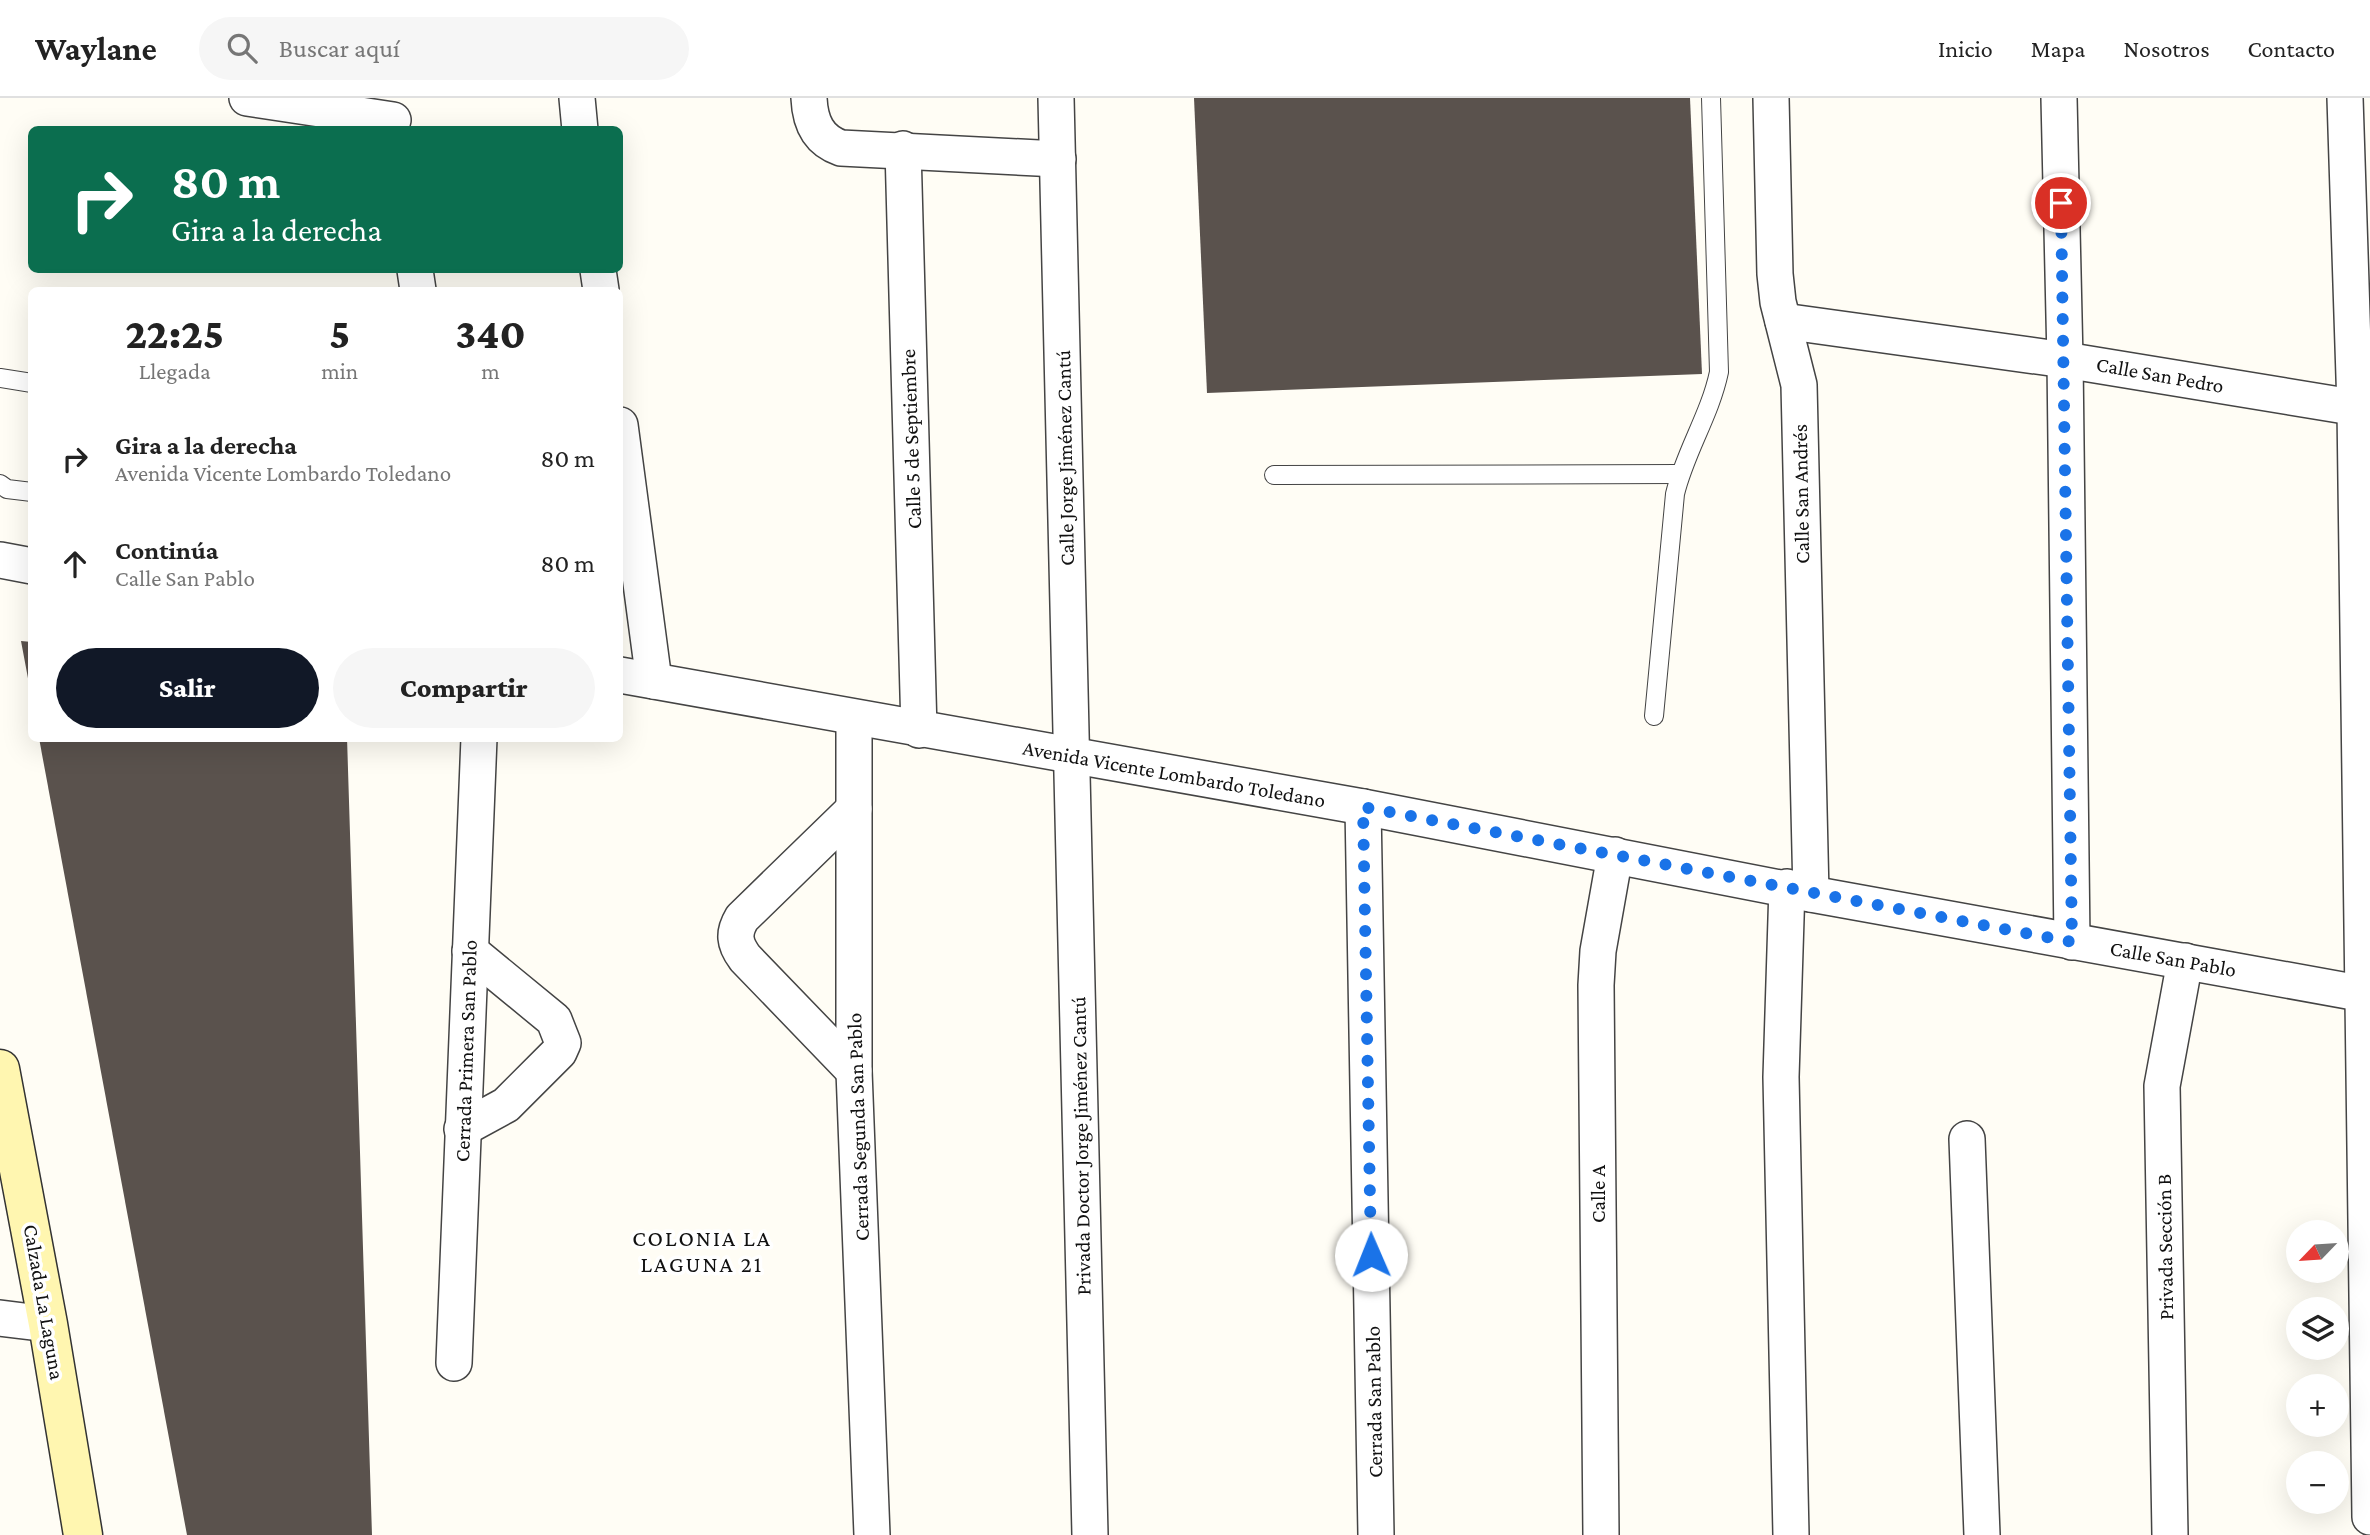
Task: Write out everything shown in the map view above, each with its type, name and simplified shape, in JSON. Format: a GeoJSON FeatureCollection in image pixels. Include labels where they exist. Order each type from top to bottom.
{"type":"FeatureCollection","features":[{"type":"Feature","properties":{"kind":"street"},"geometry":{"type":"LineString","coordinates":[[247,98],[393,116]]}},
{"type":"Feature","properties":{"kind":"street"},"geometry":{"type":"LineString","coordinates":[[577,98],[580,126]]}},
{"type":"Feature","properties":{"kind":"street"},"geometry":{"type":"LineString","coordinates":[[809,98],[812,122],[828,144],[841,148],[903,149],[1058,159]]}},
{"type":"Feature","properties":{"kind":"street","name":"Calle Jorge Jiménez Cantú"},"geometry":{"type":"LineString","coordinates":[[1056,98],[1073,757]]}},
{"type":"Feature","properties":{"kind":"street","name":"Calle San Andrés"},"geometry":{"type":"LineString","coordinates":[[1771,98],[1774,274],[1799,384],[1799,890]]}},
{"type":"Feature","properties":{"kind":"street"},"geometry":{"type":"LineString","coordinates":[[2059,98],[2072,942]]}},
{"type":"Feature","properties":{"kind":"street"},"geometry":{"type":"LineString","coordinates":[[2345,98],[2362,409],[2370,1517]]}},
{"type":"Feature","properties":{"kind":"street","name":"Calle 5 de Septiembre"},"geometry":{"type":"LineString","coordinates":[[903,149],[919,730]]}},
{"type":"Feature","properties":{"kind":"street","name":"Calle San Pedro"},"geometry":{"type":"LineString","coordinates":[[1783,321],[2065,360],[2362,409]]}},
{"type":"Feature","properties":{"kind":"street"},"geometry":{"type":"LineString","coordinates":[[623,448],[654,681]]}},
{"type":"Feature","properties":{"kind":"street"},"geometry":{"type":"LineString","coordinates":[[0,560],[28,565]]}},
{"type":"Feature","properties":{"kind":"street","name":"Avenida Vicente Lombardo Toledano"},"geometry":{"type":"LineString","coordinates":[[623,676],[854,719],[1363,807],[1799,890]]}},
{"type":"Feature","properties":{"kind":"street","name":"Cerrada Segunda San Pablo"},"geometry":{"type":"LineString","coordinates":[[854,719],[854,1071],[872,1535]]}},
{"type":"Feature","properties":{"kind":"street","name":"Cerrada Primera San Pablo"},"geometry":{"type":"LineString","coordinates":[[454,1363],[479,742]]}},
{"type":"Feature","properties":{"kind":"street","name":"Privada Doctor Jorge Jiménez Cantú"},"geometry":{"type":"LineString","coordinates":[[1073,757],[1090,1535]]}},
{"type":"Feature","properties":{"kind":"street","name":"Cerrada San Pablo"},"geometry":{"type":"LineString","coordinates":[[1363,807],[1377,1535]]}},
{"type":"Feature","properties":{"kind":"street"},"geometry":{"type":"LineString","coordinates":[[854,809],[742,918],[736,929],[735,939],[745,958],[854,1071]]}},
{"type":"Feature","properties":{"kind":"street","name":"Calle A"},"geometry":{"type":"LineString","coordinates":[[1601,1535],[1596,985],[1598,951],[1615,855]]}},
{"type":"Feature","properties":{"kind":"street"},"geometry":{"type":"LineString","coordinates":[[1791,1535],[1781,1077],[1799,890]]}},
{"type":"Feature","properties":{"kind":"street","name":"Calle San Pablo"},"geometry":{"type":"LineString","coordinates":[[1799,890],[2366,995]]}},
{"type":"Feature","properties":{"kind":"street"},"geometry":{"type":"LineString","coordinates":[[463,1129],[506,1105],[559,1052],[563,1042],[554,1020],[470,951]]}},
{"type":"Feature","properties":{"kind":"street","name":"Privada Sección B"},"geometry":{"type":"LineString","coordinates":[[2170,1535],[2162,1086],[2185,961]]}},
{"type":"Feature","properties":{"kind":"street","name":"Calzada La Laguna"},"geometry":{"type":"LineString","coordinates":[[0,1069],[6,1119],[48,1324],[83,1535]]}},
{"type":"Feature","properties":{"kind":"street"},"geometry":{"type":"LineString","coordinates":[[1967,1139],[1982,1535]]}},
{"type":"Feature","properties":{"kind":"street"},"geometry":{"type":"LineString","coordinates":[[0,1318],[48,1324]]}},
{"type":"Feature","properties":{"kind":"lane"},"geometry":{"type":"LineString","coordinates":[[1654,716],[1675,494],[1679,474],[1713,398],[1719,372],[1711,98]]}},
{"type":"Feature","properties":{"kind":"lane"},"geometry":{"type":"LineString","coordinates":[[0,378],[28,382]]}},
{"type":"Feature","properties":{"kind":"lane"},"geometry":{"type":"LineString","coordinates":[[1274,475],[1679,474]]}},
{"type":"Feature","properties":{"kind":"lane"},"geometry":{"type":"LineString","coordinates":[[0,484],[7,489],[28,492]]}},
{"type":"Feature","properties":{"kind":"building"},"geometry":{"type":"Polygon","coordinates":[[[1194,98],[1690,98],[1702,374],[1207,393],[1194,98]]]}},
{"type":"Feature","properties":{"kind":"building"},"geometry":{"type":"Polygon","coordinates":[[[21,641],[28,642],[28,678],[21,641]]]}},
{"type":"Feature","properties":{"kind":"building"},"geometry":{"type":"Polygon","coordinates":[[[40,742],[347,742],[372,1535],[187,1535],[40,742]]]}},
{"type":"Feature","properties":{"kind":"district","name":"COLONIA LA LAGUNA 21"},"geometry":{"type":"Point","coordinates":[702,1251]}},
{"type":"Feature","properties":{"kind":"route"},"geometry":{"type":"LineString","coordinates":[[1371,1255],[1363,807],[2072,942],[2061,203]]}}]}
